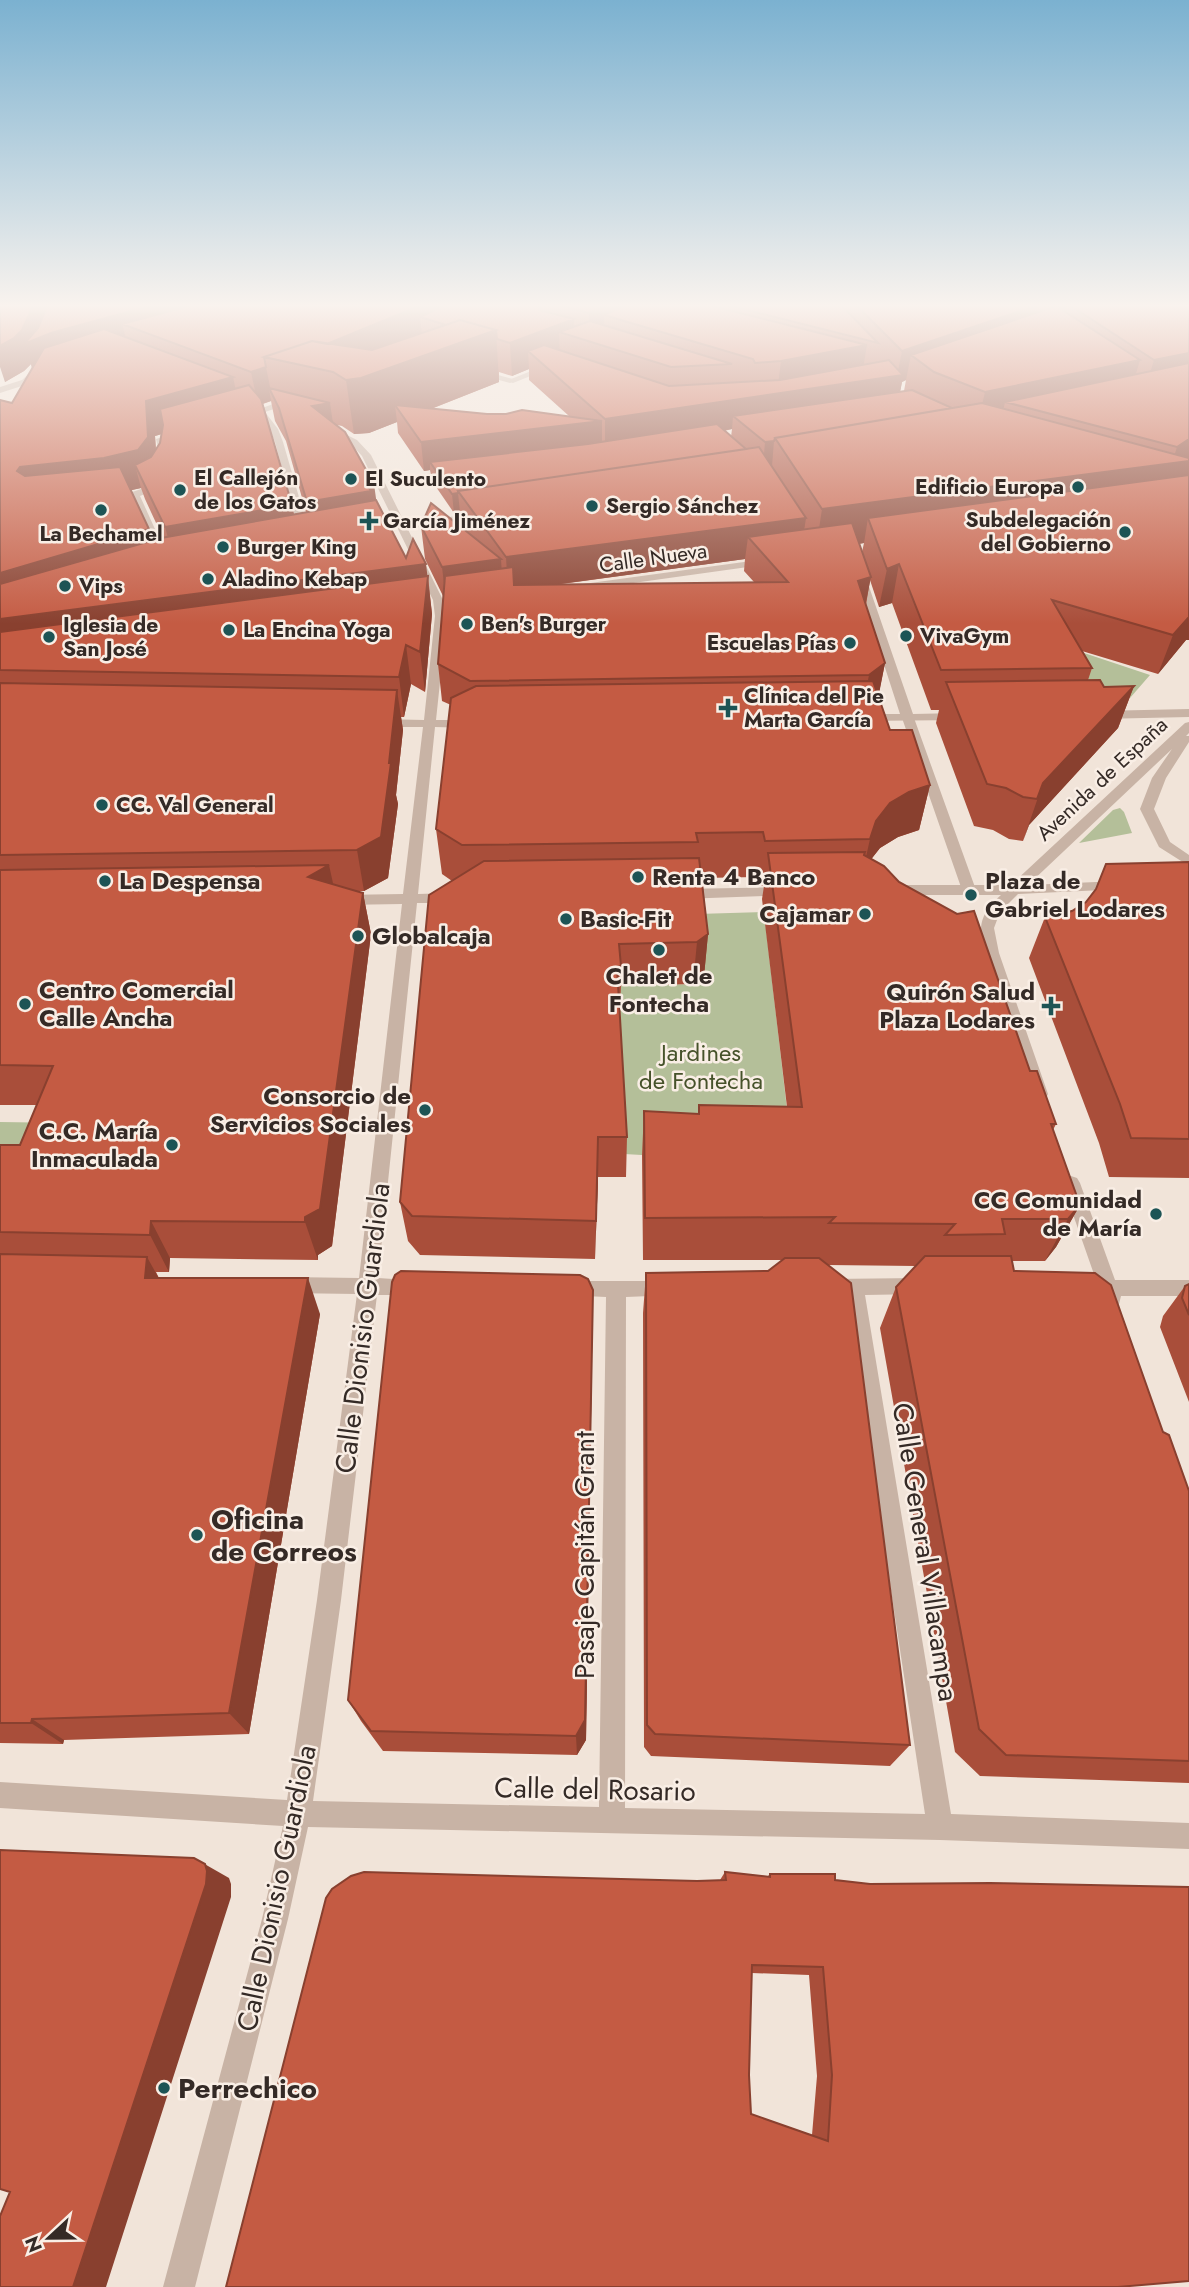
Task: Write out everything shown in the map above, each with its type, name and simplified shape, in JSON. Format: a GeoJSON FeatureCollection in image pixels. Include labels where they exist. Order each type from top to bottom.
{"type":"FeatureCollection","features":[{"type":"Feature","properties":{"kind":"street"},"geometry":{"type":"LineString","coordinates":[[257,411],[273,415]]}},
{"type":"Feature","properties":{"kind":"street"},"geometry":{"type":"LineString","coordinates":[[234,419],[263,411]]}},
{"type":"Feature","properties":{"kind":"street"},"geometry":{"type":"LineString","coordinates":[[260,412],[274,429],[279,442],[307,542]]}},
{"type":"Feature","properties":{"kind":"street","name":"Calle Dionisio Guardiola"},"geometry":{"type":"LineString","coordinates":[[179,2287],[275,1919],[298,1814],[330,1600],[368,1286],[431,724],[441,607],[366,455],[354,442],[338,432],[319,427]]}},
{"type":"Feature","properties":{"kind":"street"},"geometry":{"type":"LineString","coordinates":[[94,500],[153,490],[164,474],[166,461],[160,439],[195,429]]}},
{"type":"Feature","properties":{"kind":"street"},"geometry":{"type":"LineString","coordinates":[[393,480],[465,471]]}},
{"type":"Feature","properties":{"kind":"street"},"geometry":{"type":"LineString","coordinates":[[135,495],[169,570],[157,573]]}},
{"type":"Feature","properties":{"kind":"street"},"geometry":{"type":"LineString","coordinates":[[398,527],[499,513]]}},
{"type":"Feature","properties":{"kind":"street"},"geometry":{"type":"LineString","coordinates":[[295,544],[320,540]]}},
{"type":"Feature","properties":{"kind":"street"},"geometry":{"type":"LineString","coordinates":[[854,559],[969,890]]}},
{"type":"Feature","properties":{"kind":"street","name":"Calle Nueva"},"geometry":{"type":"LineString","coordinates":[[567,589],[785,560]]}},
{"type":"Feature","properties":{"kind":"street"},"geometry":{"type":"LineString","coordinates":[[1088,715],[1189,713]]}},
{"type":"Feature","properties":{"kind":"street"},"geometry":{"type":"LineString","coordinates":[[849,719],[968,717]]}},
{"type":"Feature","properties":{"kind":"street"},"geometry":{"type":"LineString","coordinates":[[367,723],[480,723]]}},
{"type":"Feature","properties":{"kind":"street","name":"Avenida de España"},"geometry":{"type":"LineString","coordinates":[[1014,890],[1189,726]]}},
{"type":"Feature","properties":{"kind":"street","name":"Avenida de España"},"geometry":{"type":"LineString","coordinates":[[1189,734],[1160,778],[1147,808],[1164,844],[1189,862]]}},
{"type":"Feature","properties":{"kind":"street"},"geometry":{"type":"LineString","coordinates":[[874,890],[1014,890],[1141,885]]}},
{"type":"Feature","properties":{"kind":"street"},"geometry":{"type":"LineString","coordinates":[[1014,890],[993,910],[987,928],[991,953],[1046,1111]]}},
{"type":"Feature","properties":{"kind":"street"},"geometry":{"type":"LineString","coordinates":[[661,894],[807,891]]}},
{"type":"Feature","properties":{"kind":"street"},"geometry":{"type":"LineString","coordinates":[[327,900],[471,898]]}},
{"type":"Feature","properties":{"kind":"street"},"geometry":{"type":"LineString","coordinates":[[1065,1163],[1118,1315]]}},
{"type":"Feature","properties":{"kind":"street"},"geometry":{"type":"LineString","coordinates":[[269,1284],[440,1287]]}},
{"type":"Feature","properties":{"kind":"street","name":"Calle General Villacampa"},"geometry":{"type":"LineString","coordinates":[[854,1286],[940,1827]]}},
{"type":"Feature","properties":{"kind":"street"},"geometry":{"type":"LineString","coordinates":[[815,1287],[936,1286]]}},
{"type":"Feature","properties":{"kind":"street"},"geometry":{"type":"LineString","coordinates":[[1071,1287],[1189,1288]]}},
{"type":"Feature","properties":{"kind":"street"},"geometry":{"type":"LineString","coordinates":[[548,1289],[682,1289]]}},
{"type":"Feature","properties":{"kind":"street","name":"Pasaje Capitán Grant"},"geometry":{"type":"LineString","coordinates":[[612,1821],[615,1290]]}},
{"type":"Feature","properties":{"kind":"street","name":"Calle del Rosario"},"geometry":{"type":"LineString","coordinates":[[0,1794],[298,1814],[940,1827],[1189,1836]]}},
{"type":"Feature","properties":{"kind":"green space"},"geometry":{"type":"Polygon","coordinates":[[[1084,653],[1150,675],[1130,698],[1062,675],[1084,653]]]}},
{"type":"Feature","properties":{"kind":"green space"},"geometry":{"type":"Polygon","coordinates":[[[1120,808],[1132,833],[1079,843],[1113,810],[1120,808]]]}},
{"type":"Feature","properties":{"kind":"green space","name":"Jardines de Fontecha"},"geometry":{"type":"Polygon","coordinates":[[[764,912],[792,1152],[695,1158],[624,1154],[616,1008],[620,1008],[618,986],[693,984],[704,979],[697,914],[764,912]]]}},
{"type":"Feature","properties":{"kind":"green space"},"geometry":{"type":"Polygon","coordinates":[[[0,1122],[68,1123],[0,1172],[0,1122]]]}},
{"type":"Feature","properties":{"kind":"building"},"geometry":{"type":"Polygon","coordinates":[[[0,411],[147,411],[148,437],[138,450],[104,458],[20,467],[17,471],[25,476],[120,467],[149,529],[0,573],[0,411]]]}},
{"type":"Feature","properties":{"kind":"building"},"geometry":{"type":"Polygon","coordinates":[[[160,411],[264,411],[292,505],[165,527],[135,465],[151,457],[160,443],[163,425],[160,411]]]}},
{"type":"Feature","properties":{"kind":"building"},"geometry":{"type":"Polygon","coordinates":[[[280,411],[318,411],[345,432],[374,484],[369,488],[371,491],[307,502],[280,411]]]}},
{"type":"Feature","properties":{"kind":"building"},"geometry":{"type":"Polygon","coordinates":[[[399,411],[506,414],[527,411],[602,421],[421,442],[399,411]]]}},
{"type":"Feature","properties":{"kind":"building"},"geometry":{"type":"Polygon","coordinates":[[[596,411],[661,411],[605,419],[596,411]]]}},
{"type":"Feature","properties":{"kind":"building"},"geometry":{"type":"Polygon","coordinates":[[[769,411],[936,411],[775,438],[774,441],[765,442],[733,416],[769,411]]]}},
{"type":"Feature","properties":{"kind":"building"},"geometry":{"type":"Polygon","coordinates":[[[936,411],[1011,411],[1189,458],[1189,461],[822,509],[775,438],[936,411]]]}},
{"type":"Feature","properties":{"kind":"building"},"geometry":{"type":"Polygon","coordinates":[[[1038,411],[1189,411],[1189,439],[1177,447],[1038,411]]]}},
{"type":"Feature","properties":{"kind":"building"},"geometry":{"type":"Polygon","coordinates":[[[717,424],[746,449],[452,494],[430,462],[588,444],[717,424]]]}},
{"type":"Feature","properties":{"kind":"building"},"geometry":{"type":"Polygon","coordinates":[[[759,447],[806,518],[506,557],[458,491],[759,447]]]}},
{"type":"Feature","properties":{"kind":"building"},"geometry":{"type":"Polygon","coordinates":[[[1189,475],[1189,617],[1173,635],[1052,600],[1092,668],[941,670],[899,564],[887,569],[868,518],[1189,475]]]}},
{"type":"Feature","properties":{"kind":"building"},"geometry":{"type":"Polygon","coordinates":[[[376,500],[406,558],[413,539],[426,564],[0,619],[0,584],[161,538],[376,500]]]}},
{"type":"Feature","properties":{"kind":"building"},"geometry":{"type":"Polygon","coordinates":[[[431,503],[501,559],[442,567],[421,526],[431,503]]]}},
{"type":"Feature","properties":{"kind":"building"},"geometry":{"type":"Polygon","coordinates":[[[852,523],[871,577],[858,581],[885,663],[869,675],[470,681],[438,664],[445,576],[513,567],[514,585],[788,582],[748,537],[852,523]]]}},
{"type":"Feature","properties":{"kind":"building"},"geometry":{"type":"Polygon","coordinates":[[[428,576],[420,652],[406,645],[399,677],[0,670],[0,632],[428,576]]]}},
{"type":"Feature","properties":{"kind":"building"},"geometry":{"type":"Polygon","coordinates":[[[1100,680],[1104,687],[1134,686],[1043,783],[1037,799],[1023,797],[1006,788],[987,784],[946,682],[1100,680]]]}},
{"type":"Feature","properties":{"kind":"building"},"geometry":{"type":"Polygon","coordinates":[[[873,681],[890,730],[912,730],[930,785],[909,792],[890,803],[876,821],[870,839],[765,841],[763,832],[696,833],[698,842],[462,845],[436,829],[451,698],[476,686],[873,681]]]}},
{"type":"Feature","properties":{"kind":"building"},"geometry":{"type":"Polygon","coordinates":[[[0,683],[397,690],[381,837],[357,850],[0,855],[0,683]]]}},
{"type":"Feature","properties":{"kind":"building"},"geometry":{"type":"Polygon","coordinates":[[[865,852],[864,855],[884,866],[899,882],[957,914],[974,911],[1030,1071],[1037,1071],[1056,1124],[1051,1124],[1080,1205],[1068,1219],[1002,1219],[1005,1234],[945,1235],[955,1224],[829,1223],[835,1217],[645,1218],[644,1111],[699,1114],[699,1105],[802,1107],[768,853],[865,852]]]}},
{"type":"Feature","properties":{"kind":"building"},"geometry":{"type":"Polygon","coordinates":[[[699,858],[708,934],[697,942],[619,944],[621,966],[617,967],[627,1137],[598,1137],[596,1221],[412,1216],[400,1202],[429,895],[484,861],[699,858]]]}},
{"type":"Feature","properties":{"kind":"building"},"geometry":{"type":"Polygon","coordinates":[[[1189,862],[1189,1139],[1131,1138],[1045,917],[1072,911],[1086,902],[1096,889],[1106,864],[1189,862]]]}},
{"type":"Feature","properties":{"kind":"building"},"geometry":{"type":"Polygon","coordinates":[[[329,865],[308,877],[363,893],[320,1209],[305,1217],[305,1222],[151,1221],[150,1235],[0,1232],[0,1145],[20,1145],[53,1066],[0,1065],[0,870],[329,865]]]}},
{"type":"Feature","properties":{"kind":"building"},"geometry":{"type":"Polygon","coordinates":[[[0,1254],[147,1257],[145,1278],[308,1278],[229,1713],[32,1719],[31,1723],[0,1723],[0,1254]]]}},
{"type":"Feature","properties":{"kind":"building"},"geometry":{"type":"Polygon","coordinates":[[[925,1256],[1011,1256],[1014,1271],[1095,1273],[1111,1285],[1163,1432],[1169,1435],[1189,1491],[1189,1761],[1006,1755],[979,1729],[896,1287],[925,1256]]]}},
{"type":"Feature","properties":{"kind":"building"},"geometry":{"type":"Polygon","coordinates":[[[785,1258],[819,1258],[851,1283],[910,1745],[655,1734],[647,1725],[646,1273],[768,1271],[785,1258]]]}},
{"type":"Feature","properties":{"kind":"building"},"geometry":{"type":"Polygon","coordinates":[[[401,1271],[580,1275],[588,1279],[593,1290],[585,1720],[576,1736],[371,1731],[348,1700],[392,1282],[395,1275],[401,1271]]]}},
{"type":"Feature","properties":{"kind":"building"},"geometry":{"type":"Polygon","coordinates":[[[1189,1284],[1189,1315],[1182,1298],[1185,1286],[1189,1284]]]}},
{"type":"Feature","properties":{"kind":"building"},"geometry":{"type":"Polygon","coordinates":[[[0,1850],[194,1858],[205,1864],[207,1871],[206,1884],[73,2287],[0,2287],[0,2216],[10,2192],[0,2189],[0,1850]]]}},
{"type":"Feature","properties":{"kind":"building"},"geometry":{"type":"Polygon","coordinates":[[[364,1872],[697,1881],[726,1880],[725,1872],[770,1877],[770,1874],[835,1874],[835,1880],[870,1884],[990,1883],[1189,1887],[1189,2281],[1118,2287],[226,2287],[326,1898],[332,1889],[351,1876],[364,1872]],[[752,1965],[749,2075],[751,2114],[828,2141],[832,2075],[823,1967],[752,1965]]]}},
{"type":"Feature","properties":{"kind":"place","name":"El Suculento"},"geometry":{"type":"Point","coordinates":[351,479]}},
{"type":"Feature","properties":{"kind":"place","name":"Edificio Europa"},"geometry":{"type":"Point","coordinates":[1078,487]}},
{"type":"Feature","properties":{"kind":"place","name":"El Callejón de los Gatos"},"geometry":{"type":"Point","coordinates":[180,490]}},
{"type":"Feature","properties":{"kind":"place","name":"Sergio Sánchez"},"geometry":{"type":"Point","coordinates":[592,506]}},
{"type":"Feature","properties":{"kind":"place","name":"La Bechamel"},"geometry":{"type":"Point","coordinates":[101,510]}},
{"type":"Feature","properties":{"kind":"place","name":"García Jiménez"},"geometry":{"type":"Point","coordinates":[369,521]}},
{"type":"Feature","properties":{"kind":"place","name":"Subdelegación del Gobierno"},"geometry":{"type":"Point","coordinates":[1125,532]}},
{"type":"Feature","properties":{"kind":"place","name":"Burger King"},"geometry":{"type":"Point","coordinates":[223,547]}},
{"type":"Feature","properties":{"kind":"place","name":"Aladino Kebap"},"geometry":{"type":"Point","coordinates":[208,579]}},
{"type":"Feature","properties":{"kind":"place","name":"Vips"},"geometry":{"type":"Point","coordinates":[65,586]}},
{"type":"Feature","properties":{"kind":"place","name":"Ben's Burger"},"geometry":{"type":"Point","coordinates":[467,624]}},
{"type":"Feature","properties":{"kind":"place","name":"La Encina Yoga"},"geometry":{"type":"Point","coordinates":[229,630]}},
{"type":"Feature","properties":{"kind":"place","name":"VivaGym"},"geometry":{"type":"Point","coordinates":[906,636]}},
{"type":"Feature","properties":{"kind":"place","name":"Iglesia de San José"},"geometry":{"type":"Point","coordinates":[49,637]}},
{"type":"Feature","properties":{"kind":"place","name":"Escuelas Pías"},"geometry":{"type":"Point","coordinates":[850,643]}},
{"type":"Feature","properties":{"kind":"place","name":"Clínica del Pie Marta García"},"geometry":{"type":"Point","coordinates":[728,708]}},
{"type":"Feature","properties":{"kind":"place","name":"CC. Val General"},"geometry":{"type":"Point","coordinates":[102,805]}},
{"type":"Feature","properties":{"kind":"place","name":"Renta 4 Banco"},"geometry":{"type":"Point","coordinates":[638,877]}},
{"type":"Feature","properties":{"kind":"place","name":"La Despensa"},"geometry":{"type":"Point","coordinates":[105,881]}},
{"type":"Feature","properties":{"kind":"place","name":"Plaza de Gabriel Lodares"},"geometry":{"type":"Point","coordinates":[971,895]}},
{"type":"Feature","properties":{"kind":"place","name":"Cajamar"},"geometry":{"type":"Point","coordinates":[865,914]}},
{"type":"Feature","properties":{"kind":"place","name":"Basic-Fit"},"geometry":{"type":"Point","coordinates":[566,919]}},
{"type":"Feature","properties":{"kind":"place","name":"Globalcaja"},"geometry":{"type":"Point","coordinates":[358,936]}},
{"type":"Feature","properties":{"kind":"place","name":"Chalet de Fontecha"},"geometry":{"type":"Point","coordinates":[659,950]}},
{"type":"Feature","properties":{"kind":"place","name":"Centro Comercial Calle Ancha"},"geometry":{"type":"Point","coordinates":[25,1004]}},
{"type":"Feature","properties":{"kind":"place","name":"Quirón Salud Plaza Lodares"},"geometry":{"type":"Point","coordinates":[1051,1006]}},
{"type":"Feature","properties":{"kind":"place","name":"Consorcio de Servicios Sociales"},"geometry":{"type":"Point","coordinates":[425,1110]}},
{"type":"Feature","properties":{"kind":"place","name":"C.C. María Inmaculada"},"geometry":{"type":"Point","coordinates":[172,1145]}},
{"type":"Feature","properties":{"kind":"place","name":"CC Comunidad de María"},"geometry":{"type":"Point","coordinates":[1156,1214]}},
{"type":"Feature","properties":{"kind":"place","name":"Oficina de Correos"},"geometry":{"type":"Point","coordinates":[197,1535]}},
{"type":"Feature","properties":{"kind":"place","name":"Perrechico"},"geometry":{"type":"Point","coordinates":[164,2088]}}]}
